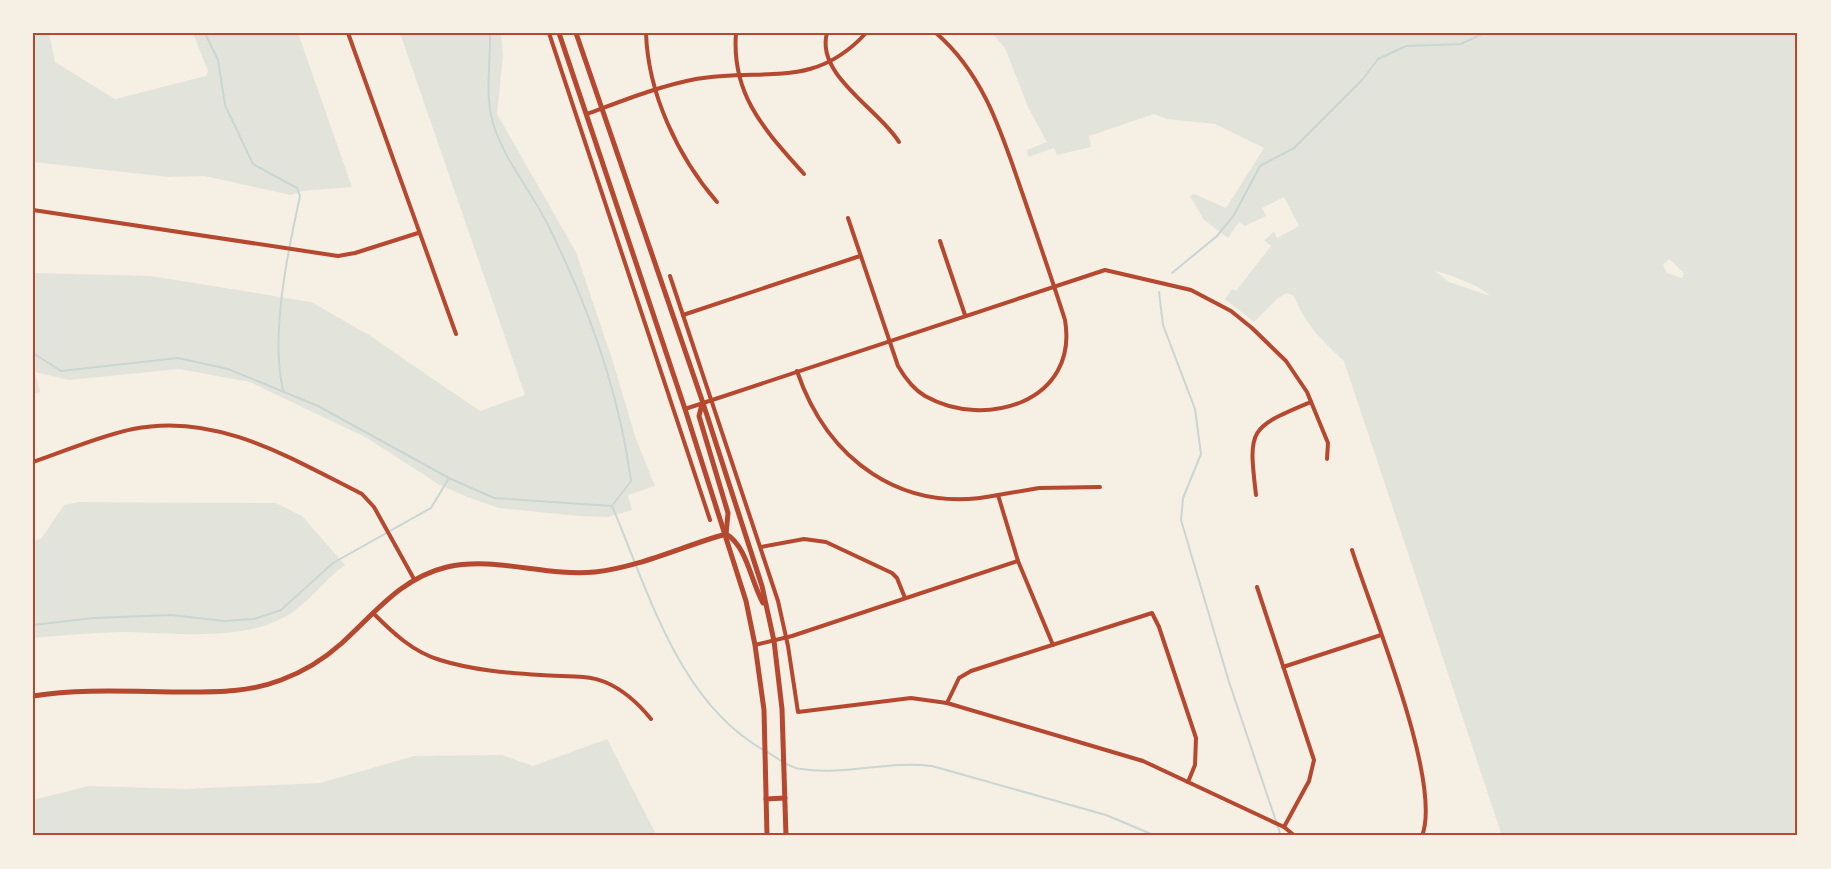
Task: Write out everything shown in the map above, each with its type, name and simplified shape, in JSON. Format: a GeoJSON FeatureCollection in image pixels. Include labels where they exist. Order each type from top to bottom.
{"type":"FeatureCollection","features":[{"type":"Feature","properties":{"kind":"main road"},"geometry":{"type":"LineString","coordinates":[[560,33],[686,409],[744,594],[755,645],[764,710],[767,836]]}},
{"type":"Feature","properties":{"kind":"main road"},"geometry":{"type":"LineString","coordinates":[[576,33],[703,403],[767,610],[774,641],[783,751],[786,836]]}},
{"type":"Feature","properties":{"kind":"main road"},"geometry":{"type":"LineString","coordinates":[[598,148],[613,144]]}},
{"type":"Feature","properties":{"kind":"main road"},"geometry":{"type":"LineString","coordinates":[[703,403],[699,416],[728,513],[726,534]]}},
{"type":"Feature","properties":{"kind":"main road"},"geometry":{"type":"LineString","coordinates":[[33,696],[94,692],[222,692],[257,687],[279,681],[322,659],[414,579],[445,567],[480,563],[549,571],[594,572],[616,568],[726,534]]}},
{"type":"Feature","properties":{"kind":"main road"},"geometry":{"type":"LineString","coordinates":[[726,534],[736,542],[754,586],[767,610]]}},
{"type":"Feature","properties":{"kind":"main road"},"geometry":{"type":"LineString","coordinates":[[766,799],[785,798]]}},
{"type":"Feature","properties":{"kind":"street"},"geometry":{"type":"LineString","coordinates":[[348,33],[456,334]]}},
{"type":"Feature","properties":{"kind":"street"},"geometry":{"type":"LineString","coordinates":[[549,33],[710,520]]}},
{"type":"Feature","properties":{"kind":"street"},"geometry":{"type":"LineString","coordinates":[[646,33],[648,59],[679,148],[717,202]]}},
{"type":"Feature","properties":{"kind":"street"},"geometry":{"type":"LineString","coordinates":[[736,33],[739,76],[749,103],[762,127],[804,174]]}},
{"type":"Feature","properties":{"kind":"street"},"geometry":{"type":"LineString","coordinates":[[827,33],[826,46],[830,62],[841,80],[891,129],[899,142]]}},
{"type":"Feature","properties":{"kind":"street"},"geometry":{"type":"LineString","coordinates":[[587,114],[698,78],[797,73],[830,62],[851,48],[866,33]]}},
{"type":"Feature","properties":{"kind":"street"},"geometry":{"type":"LineString","coordinates":[[848,218],[897,366],[908,382],[924,395],[942,404],[962,408],[1002,408],[1021,403],[1048,387],[1064,363],[1067,334],[1054,285],[992,108],[965,64],[936,33]]}},
{"type":"Feature","properties":{"kind":"street"},"geometry":{"type":"LineString","coordinates":[[588,152],[598,148]]}},
{"type":"Feature","properties":{"kind":"street"},"geometry":{"type":"LineString","coordinates":[[33,210],[338,256],[355,254],[418,233]]}},
{"type":"Feature","properties":{"kind":"street"},"geometry":{"type":"LineString","coordinates":[[940,241],[965,315]]}},
{"type":"Feature","properties":{"kind":"street"},"geometry":{"type":"LineString","coordinates":[[683,315],[860,256]]}},
{"type":"Feature","properties":{"kind":"street"},"geometry":{"type":"LineString","coordinates":[[686,409],[888,340],[1105,270],[1179,287],[1232,311],[1275,350],[1300,381],[1328,443],[1328,459]]}},
{"type":"Feature","properties":{"kind":"street"},"geometry":{"type":"LineString","coordinates":[[670,276],[761,548],[786,637],[798,712],[911,698],[947,704],[1143,761],[1283,826],[1295,836]]}},
{"type":"Feature","properties":{"kind":"street"},"geometry":{"type":"LineString","coordinates":[[797,371],[806,397],[826,431],[856,463],[892,484],[933,498],[964,501],[1039,488],[1100,487]]}},
{"type":"Feature","properties":{"kind":"street"},"geometry":{"type":"LineString","coordinates":[[1256,495],[1251,452],[1256,432],[1262,425],[1311,402]]}},
{"type":"Feature","properties":{"kind":"street"},"geometry":{"type":"LineString","coordinates":[[33,462],[110,435],[154,426],[188,425],[233,434],[362,494],[374,507],[414,579]]}},
{"type":"Feature","properties":{"kind":"street"},"geometry":{"type":"LineString","coordinates":[[698,484],[708,481]]}},
{"type":"Feature","properties":{"kind":"street"},"geometry":{"type":"LineString","coordinates":[[998,495],[1018,561],[1053,645]]}},
{"type":"Feature","properties":{"kind":"street"},"geometry":{"type":"LineString","coordinates":[[761,548],[804,539],[826,542],[892,573],[897,578],[905,598]]}},
{"type":"Feature","properties":{"kind":"street"},"geometry":{"type":"LineString","coordinates":[[1352,550],[1418,753],[1427,806],[1422,836]]}},
{"type":"Feature","properties":{"kind":"street"},"geometry":{"type":"LineString","coordinates":[[755,645],[774,641],[1018,561]]}},
{"type":"Feature","properties":{"kind":"street"},"geometry":{"type":"LineString","coordinates":[[1257,587],[1314,760],[1309,781],[1283,826]]}},
{"type":"Feature","properties":{"kind":"street"},"geometry":{"type":"LineString","coordinates":[[373,613],[393,633],[414,649],[439,660],[507,673],[576,677],[603,682],[631,698],[651,719]]}},
{"type":"Feature","properties":{"kind":"street"},"geometry":{"type":"LineString","coordinates":[[947,704],[951,690],[963,674],[1152,613],[1159,627],[1196,738],[1195,765],[1188,782]]}},
{"type":"Feature","properties":{"kind":"street"},"geometry":{"type":"LineString","coordinates":[[1283,667],[1381,635]]}},
{"type":"Feature","properties":{"kind":"street"},"geometry":{"type":"LineString","coordinates":[[941,836],[949,836]]}},
{"type":"Feature","properties":{"kind":"shaded area"},"geometry":{"type":"Polygon","coordinates":[[[33,33],[49,33],[55,62],[115,99],[206,76],[208,71],[193,33],[298,33],[352,187],[302,191],[291,195],[204,176],[169,177],[33,162],[33,33]]]}},
{"type":"Feature","properties":{"kind":"shaded area"},"geometry":{"type":"Polygon","coordinates":[[[400,33],[501,33],[503,56],[497,114],[576,252],[636,439],[655,486],[628,495],[632,510],[608,517],[499,508],[438,484],[367,438],[250,382],[179,369],[69,380],[35,372],[40,392],[33,394],[33,273],[151,276],[311,302],[369,335],[480,411],[525,395],[400,33]]]}},
{"type":"Feature","properties":{"kind":"shaded area"},"geometry":{"type":"Polygon","coordinates":[[[992,33],[1798,33],[1798,836],[1502,836],[1344,361],[1315,331],[1303,315],[1294,296],[1287,293],[1278,298],[1254,322],[1225,299],[1232,289],[1236,291],[1271,246],[1264,240],[1274,232],[1277,238],[1299,226],[1284,197],[1262,208],[1266,216],[1245,226],[1239,222],[1228,238],[1204,220],[1190,196],[1194,194],[1226,208],[1264,148],[1215,124],[1167,119],[1154,114],[1089,136],[1091,147],[1057,155],[1054,148],[1028,157],[1027,150],[1047,142],[1028,107],[1005,48],[992,33]],[[1669,259],[1663,265],[1667,273],[1682,278],[1684,273],[1669,259]],[[1435,271],[1449,282],[1490,296],[1472,284],[1435,271]]]}},
{"type":"Feature","properties":{"kind":"shaded area"},"geometry":{"type":"Polygon","coordinates":[[[79,502],[276,503],[302,516],[345,565],[297,609],[261,627],[201,634],[120,632],[33,638],[33,541],[41,539],[64,505],[79,502]]]}},
{"type":"Feature","properties":{"kind":"shaded area"},"geometry":{"type":"Polygon","coordinates":[[[607,739],[657,836],[33,836],[33,800],[89,786],[184,789],[320,783],[414,756],[502,755],[533,766],[607,739]]]}},
{"type":"Feature","properties":{"kind":"waterway"},"geometry":{"type":"LineString","coordinates":[[205,33],[218,60],[225,105],[253,164],[297,188],[300,196],[282,293],[278,344],[283,390]]}},
{"type":"Feature","properties":{"kind":"waterway"},"geometry":{"type":"LineString","coordinates":[[490,33],[489,95],[496,132],[547,223],[576,285],[600,349],[619,414],[631,481],[612,506]]}},
{"type":"Feature","properties":{"kind":"waterway"},"geometry":{"type":"LineString","coordinates":[[1172,273],[1217,236],[1234,215],[1260,166],[1294,148],[1363,79],[1378,59],[1406,46],[1461,44],[1484,33]]}},
{"type":"Feature","properties":{"kind":"waterway"},"geometry":{"type":"LineString","coordinates":[[1159,292],[1163,325],[1195,409],[1201,454],[1183,498],[1181,520],[1229,682],[1281,836]]}},
{"type":"Feature","properties":{"kind":"waterway"},"geometry":{"type":"LineString","coordinates":[[33,353],[61,371],[178,358],[228,369],[318,406],[449,478],[494,498],[612,506],[654,610],[690,677],[712,707],[738,732],[788,765],[817,771],[899,765],[932,766],[1106,815],[1156,836]]}},
{"type":"Feature","properties":{"kind":"waterway"},"geometry":{"type":"LineString","coordinates":[[33,625],[93,618],[171,615],[224,621],[254,619],[281,610],[333,563],[431,508],[449,478]]}}]}
